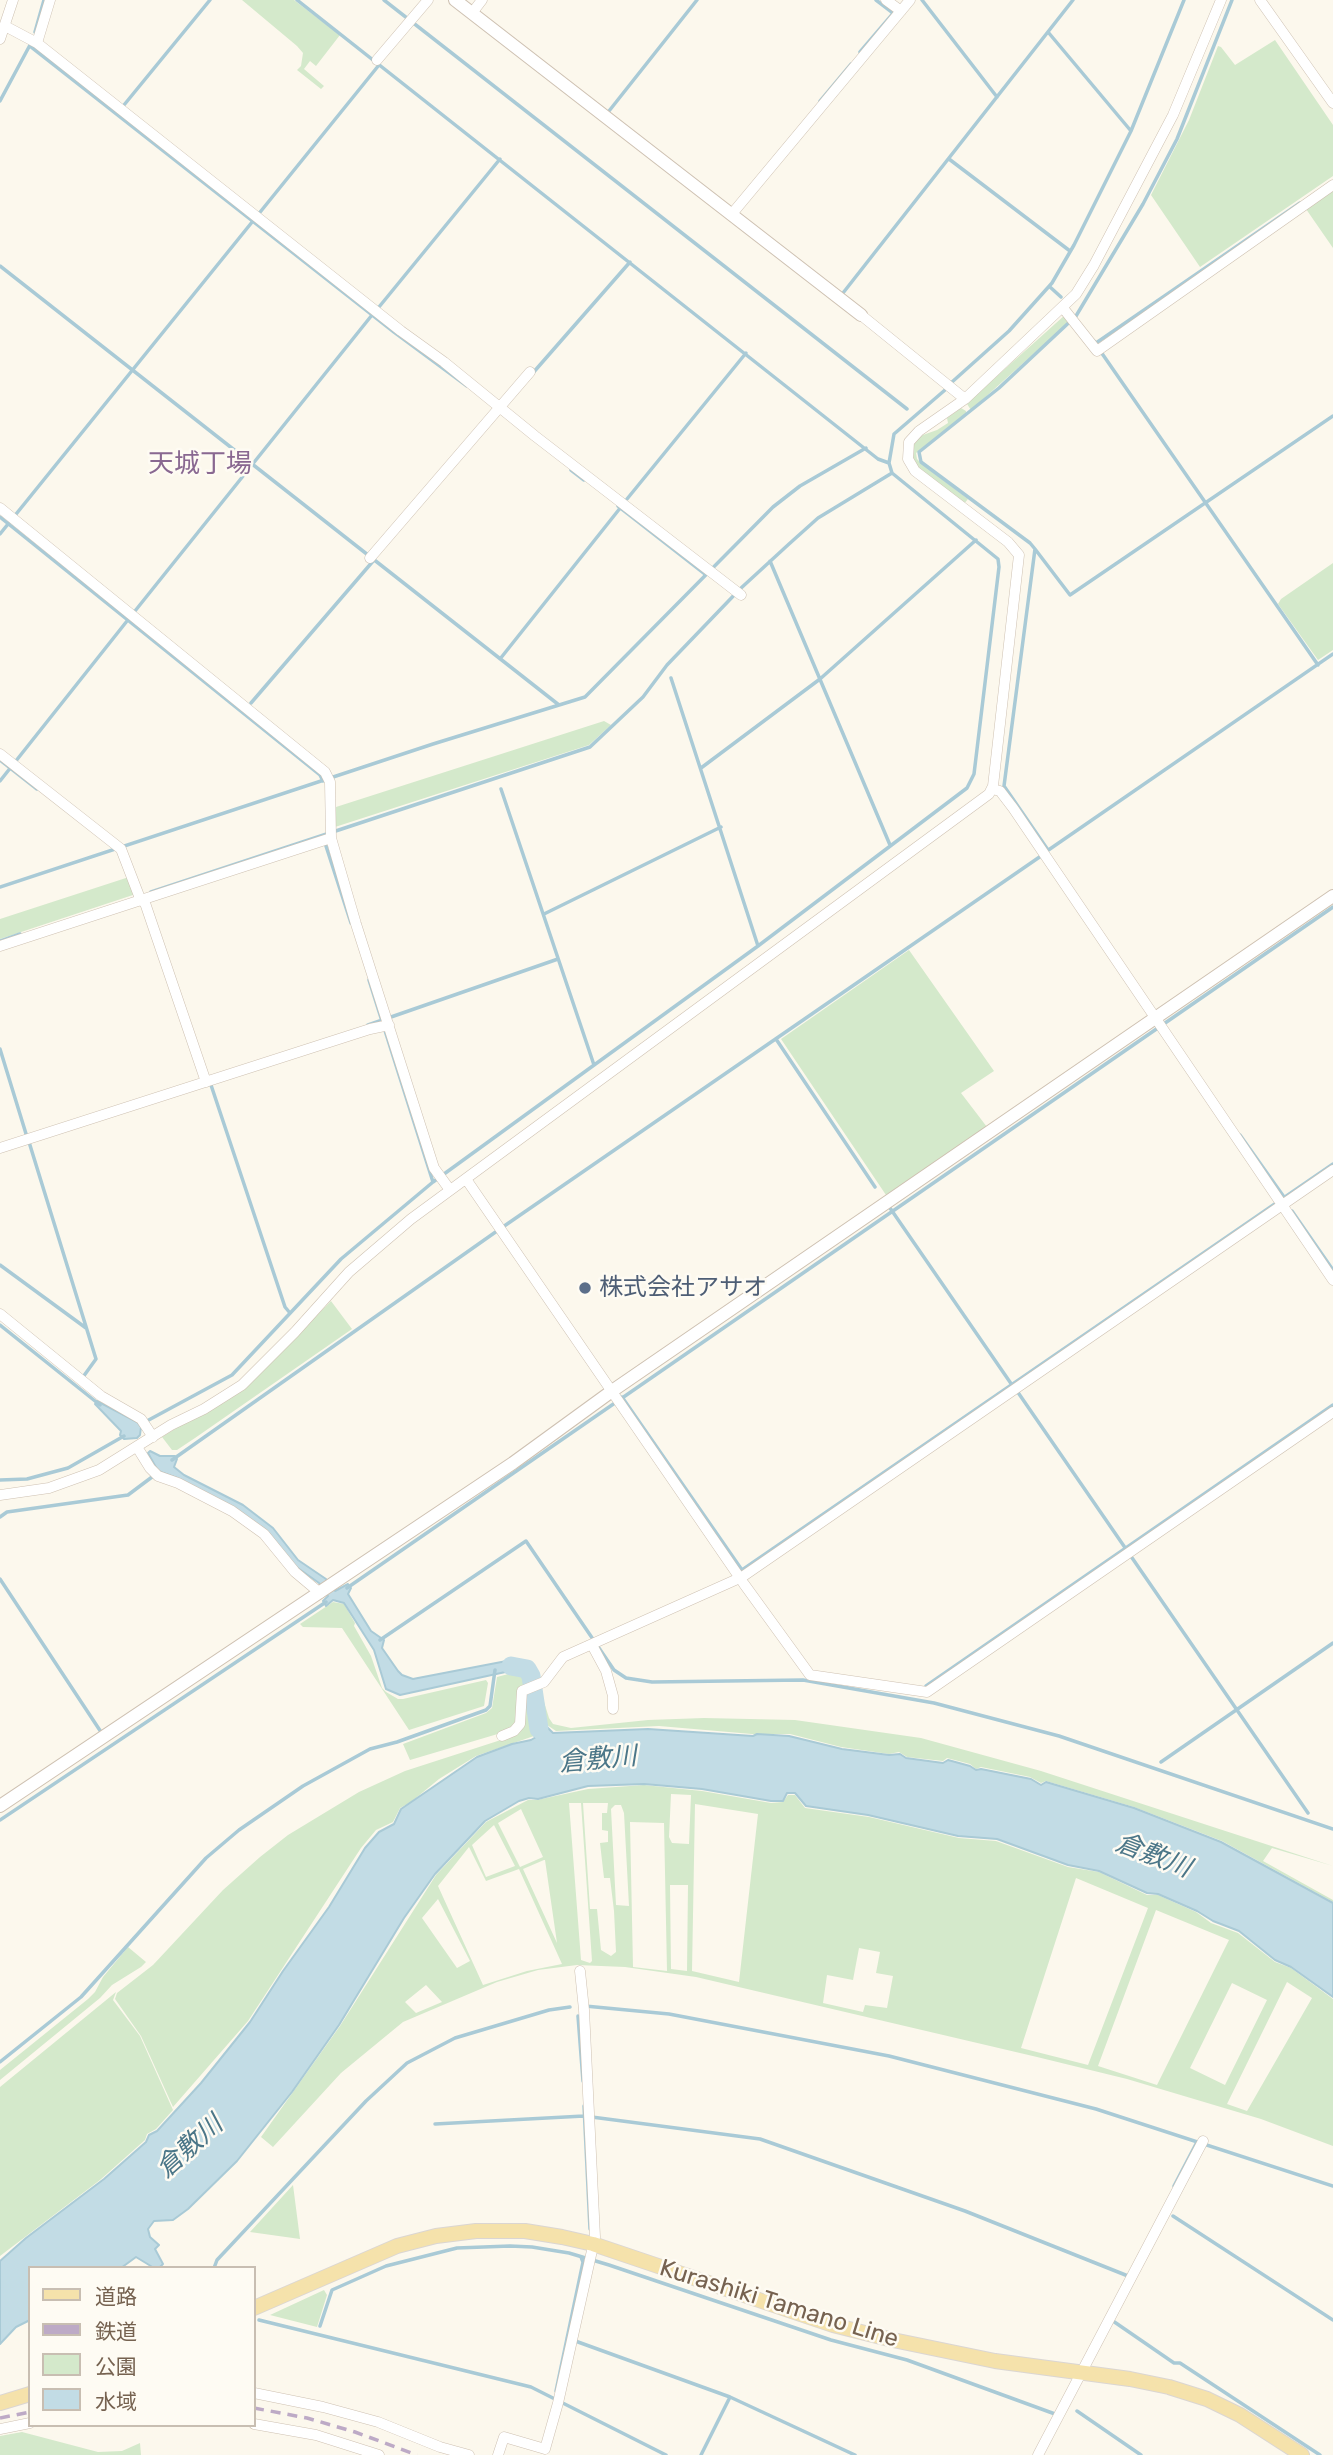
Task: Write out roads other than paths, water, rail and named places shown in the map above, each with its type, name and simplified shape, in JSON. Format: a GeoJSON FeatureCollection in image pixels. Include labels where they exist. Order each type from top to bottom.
{"type":"FeatureCollection","features":[{"type":"Feature","properties":{"kind":"main road","name":"Kurashiki Tamano Line"},"geometry":{"type":"LineString","coordinates":[[256,2307],[397,2246],[436,2236],[476,2231],[524,2231],[590,2254],[845,2328],[918,2346],[995,2361],[1169,2387],[1207,2399],[1240,2415],[1302,2455]]}},
{"type":"Feature","properties":{"kind":"main road"},"geometry":{"type":"LineString","coordinates":[[0,2403],[28,2395]]}},
{"type":"Feature","properties":{"kind":"street"},"geometry":{"type":"LineString","coordinates":[[0,39],[13,0]]}},
{"type":"Feature","properties":{"kind":"street"},"geometry":{"type":"LineString","coordinates":[[37,43],[50,0]]}},
{"type":"Feature","properties":{"kind":"street"},"geometry":{"type":"LineString","coordinates":[[377,61],[428,0]]}},
{"type":"Feature","properties":{"kind":"street"},"geometry":{"type":"LineString","coordinates":[[454,0],[861,315],[965,400]]}},
{"type":"Feature","properties":{"kind":"street"},"geometry":{"type":"LineString","coordinates":[[472,13],[482,0]]}},
{"type":"Feature","properties":{"kind":"street"},"geometry":{"type":"LineString","coordinates":[[886,0],[898,9]]}},
{"type":"Feature","properties":{"kind":"street"},"geometry":{"type":"LineString","coordinates":[[731,215],[898,9],[910,0]]}},
{"type":"Feature","properties":{"kind":"street"},"geometry":{"type":"LineString","coordinates":[[0,1495],[49,1488],[99,1470],[242,1385],[349,1272],[402,1227],[985,798],[992,789],[1019,555],[1008,542],[915,471],[907,455],[909,442],[915,434],[965,400],[1076,294],[1173,115],[1221,0]]}},
{"type":"Feature","properties":{"kind":"street"},"geometry":{"type":"LineString","coordinates":[[1260,0],[1333,103]]}},
{"type":"Feature","properties":{"kind":"street"},"geometry":{"type":"LineString","coordinates":[[5,26],[37,43],[401,331],[739,593]]}},
{"type":"Feature","properties":{"kind":"street"},"geometry":{"type":"LineString","coordinates":[[1063,308],[1097,351],[1333,185]]}},
{"type":"Feature","properties":{"kind":"street"},"geometry":{"type":"LineString","coordinates":[[371,557],[530,372]]}},
{"type":"Feature","properties":{"kind":"street"},"geometry":{"type":"LineString","coordinates":[[0,508],[329,779],[328,836],[385,1023],[440,1177],[450,1190]]}},
{"type":"Feature","properties":{"kind":"street"},"geometry":{"type":"LineString","coordinates":[[0,754],[120,847],[207,1080]]}},
{"type":"Feature","properties":{"kind":"street"},"geometry":{"type":"LineString","coordinates":[[992,789],[1000,791],[1013,808],[1333,1280]]}},
{"type":"Feature","properties":{"kind":"street"},"geometry":{"type":"LineString","coordinates":[[0,946],[328,836]]}},
{"type":"Feature","properties":{"kind":"street"},"geometry":{"type":"LineString","coordinates":[[0,1806],[616,1397],[1157,1024],[1333,896]]}},
{"type":"Feature","properties":{"kind":"street"},"geometry":{"type":"LineString","coordinates":[[0,1148],[385,1023]]}},
{"type":"Feature","properties":{"kind":"street"},"geometry":{"type":"LineString","coordinates":[[502,1736],[514,1731],[520,1724],[522,1691],[544,1682],[563,1657],[742,1577],[1280,1203],[1333,1170]]}},
{"type":"Feature","properties":{"kind":"street"},"geometry":{"type":"LineString","coordinates":[[466,1179],[810,1675],[927,1692],[1333,1412]]}},
{"type":"Feature","properties":{"kind":"street"},"geometry":{"type":"LineString","coordinates":[[0,1314],[101,1396],[144,1423],[153,1437]]}},
{"type":"Feature","properties":{"kind":"street"},"geometry":{"type":"LineString","coordinates":[[137,1447],[156,1474],[238,1514],[264,1534],[295,1572],[325,1589]]}},
{"type":"Feature","properties":{"kind":"street"},"geometry":{"type":"LineString","coordinates":[[595,1643],[613,1696],[613,1709]]}},
{"type":"Feature","properties":{"kind":"street"},"geometry":{"type":"LineString","coordinates":[[498,2455],[504,2437],[545,2449],[559,2400],[594,2237],[590,2117],[580,1971]]}},
{"type":"Feature","properties":{"kind":"street"},"geometry":{"type":"LineString","coordinates":[[1038,2455],[1202,2144]]}},
{"type":"Feature","properties":{"kind":"street"},"geometry":{"type":"LineString","coordinates":[[256,2393],[378,2422],[440,2447],[470,2455]]}},
{"type":"Feature","properties":{"kind":"street"},"geometry":{"type":"LineString","coordinates":[[0,2429],[28,2423]]}},
{"type":"Feature","properties":{"kind":"street"},"geometry":{"type":"LineString","coordinates":[[256,2424],[316,2435],[379,2455]]}},
{"type":"Feature","properties":{"kind":"water"},"geometry":{"type":"Polygon","coordinates":[[[97,1401],[137,1422],[141,1427],[140,1435],[137,1438],[124,1439],[120,1435],[121,1431],[95,1404],[97,1401]]]}},
{"type":"Feature","properties":{"kind":"water"},"geometry":{"type":"Polygon","coordinates":[[[150,1451],[160,1456],[175,1456],[177,1459],[174,1467],[184,1475],[243,1505],[273,1528],[298,1560],[326,1579],[335,1591],[348,1584],[351,1588],[348,1594],[371,1631],[384,1640],[382,1648],[402,1675],[413,1679],[517,1659],[531,1665],[534,1674],[529,1677],[519,1671],[510,1671],[400,1695],[386,1689],[374,1650],[344,1603],[333,1600],[326,1606],[323,1601],[328,1596],[319,1583],[295,1566],[268,1532],[177,1478],[158,1471],[148,1453],[150,1451]]]}},
{"type":"Feature","properties":{"kind":"water","name":"倉敷川"},"geometry":{"type":"Polygon","coordinates":[[[538,1703],[546,1726],[553,1733],[648,1729],[789,1736],[842,1749],[900,1754],[906,1758],[943,1763],[948,1760],[976,1770],[1031,1779],[1041,1785],[1046,1782],[1134,1808],[1221,1842],[1333,1903],[1333,1997],[1291,1967],[1275,1960],[1239,1931],[1213,1921],[1197,1911],[1158,1894],[1147,1893],[1099,1871],[1068,1865],[997,1839],[958,1836],[868,1815],[806,1806],[795,1793],[787,1793],[783,1801],[771,1801],[702,1789],[644,1784],[588,1786],[538,1799],[529,1798],[485,1821],[435,1874],[404,1918],[339,2025],[292,2092],[237,2161],[173,2220],[154,2221],[148,2229],[150,2237],[159,2245],[155,2249],[163,2264],[151,2266],[136,2257],[124,2266],[28,2266],[28,2321],[16,2327],[0,2344],[0,2261],[104,2179],[146,2142],[149,2135],[157,2131],[201,2083],[250,2022],[329,1907],[365,1848],[379,1832],[394,1824],[401,1809],[477,1757],[536,1737],[530,1709],[538,1703]]]}},
{"type":"Feature","properties":{"kind":"waterway"},"geometry":{"type":"LineString","coordinates":[[35,32],[44,0]]}},
{"type":"Feature","properties":{"kind":"waterway"},"geometry":{"type":"LineString","coordinates":[[124,105],[210,0]]}},
{"type":"Feature","properties":{"kind":"waterway"},"geometry":{"type":"LineString","coordinates":[[297,0],[878,459],[889,463]]}},
{"type":"Feature","properties":{"kind":"waterway"},"geometry":{"type":"LineString","coordinates":[[384,0],[907,409]]}},
{"type":"Feature","properties":{"kind":"waterway"},"geometry":{"type":"LineString","coordinates":[[609,111],[697,0]]}},
{"type":"Feature","properties":{"kind":"waterway"},"geometry":{"type":"LineString","coordinates":[[876,0],[893,13]]}},
{"type":"Feature","properties":{"kind":"waterway"},"geometry":{"type":"LineString","coordinates":[[922,0],[997,97]]}},
{"type":"Feature","properties":{"kind":"waterway"},"geometry":{"type":"LineString","coordinates":[[843,293],[1073,0]]}},
{"type":"Feature","properties":{"kind":"waterway"},"geometry":{"type":"LineString","coordinates":[[952,382],[1009,331],[1052,283],[1131,131],[1184,0]]}},
{"type":"Feature","properties":{"kind":"waterway"},"geometry":{"type":"LineString","coordinates":[[1048,850],[1004,786],[1035,549],[921,462],[919,452],[999,388],[1076,316],[1143,204],[1177,139],[1232,0]]}},
{"type":"Feature","properties":{"kind":"waterway"},"geometry":{"type":"LineString","coordinates":[[860,52],[896,10]]}},
{"type":"Feature","properties":{"kind":"waterway"},"geometry":{"type":"LineString","coordinates":[[1048,32],[1131,131]]}},
{"type":"Feature","properties":{"kind":"waterway"},"geometry":{"type":"LineString","coordinates":[[0,101],[30,45]]}},
{"type":"Feature","properties":{"kind":"waterway"},"geometry":{"type":"LineString","coordinates":[[30,46],[394,332],[467,386]]}},
{"type":"Feature","properties":{"kind":"waterway"},"geometry":{"type":"LineString","coordinates":[[820,101],[851,64]]}},
{"type":"Feature","properties":{"kind":"waterway"},"geometry":{"type":"LineString","coordinates":[[0,534],[379,65]]}},
{"type":"Feature","properties":{"kind":"waterway"},"geometry":{"type":"LineString","coordinates":[[379,307],[500,159]]}},
{"type":"Feature","properties":{"kind":"waterway"},"geometry":{"type":"LineString","coordinates":[[949,159],[1070,251]]}},
{"type":"Feature","properties":{"kind":"waterway"},"geometry":{"type":"LineString","coordinates":[[1093,340],[1096,343],[1300,203]]}},
{"type":"Feature","properties":{"kind":"waterway"},"geometry":{"type":"LineString","coordinates":[[532,374],[630,262]]}},
{"type":"Feature","properties":{"kind":"waterway"},"geometry":{"type":"LineString","coordinates":[[0,266],[559,705]]}},
{"type":"Feature","properties":{"kind":"waterway"},"geometry":{"type":"LineString","coordinates":[[1050,287],[1061,297]]}},
{"type":"Feature","properties":{"kind":"waterway"},"geometry":{"type":"LineString","coordinates":[[135,611],[372,315]]}},
{"type":"Feature","properties":{"kind":"waterway"},"geometry":{"type":"LineString","coordinates":[[1101,352],[1318,665]]}},
{"type":"Feature","properties":{"kind":"waterway"},"geometry":{"type":"LineString","coordinates":[[627,499],[746,353]]}},
{"type":"Feature","properties":{"kind":"waterway"},"geometry":{"type":"LineString","coordinates":[[145,1422],[232,1375],[341,1259],[433,1182],[758,946],[967,788],[974,774],[998,559],[892,473],[889,463],[894,434],[945,390]]}},
{"type":"Feature","properties":{"kind":"waterway"},"geometry":{"type":"LineString","coordinates":[[1035,549],[1070,595],[1333,416]]}},
{"type":"Feature","properties":{"kind":"waterway"},"geometry":{"type":"LineString","coordinates":[[0,887],[433,744],[585,697],[773,507],[800,486],[866,448]]}},
{"type":"Feature","properties":{"kind":"waterway"},"geometry":{"type":"LineString","coordinates":[[571,470],[584,480]]}},
{"type":"Feature","properties":{"kind":"waterway"},"geometry":{"type":"LineString","coordinates":[[151,892],[590,747],[643,697],[667,665],[740,589],[789,544],[818,518],[892,473]]}},
{"type":"Feature","properties":{"kind":"waterway"},"geometry":{"type":"LineString","coordinates":[[618,506],[705,574]]}},
{"type":"Feature","properties":{"kind":"waterway"},"geometry":{"type":"LineString","coordinates":[[500,659],[621,507]]}},
{"type":"Feature","properties":{"kind":"waterway"},"geometry":{"type":"LineString","coordinates":[[0,517],[320,775],[323,781]]}},
{"type":"Feature","properties":{"kind":"waterway"},"geometry":{"type":"LineString","coordinates":[[701,768],[820,679],[976,540]]}},
{"type":"Feature","properties":{"kind":"waterway"},"geometry":{"type":"LineString","coordinates":[[251,703],[374,560]]}},
{"type":"Feature","properties":{"kind":"waterway"},"geometry":{"type":"LineString","coordinates":[[770,561],[890,845]]}},
{"type":"Feature","properties":{"kind":"waterway"},"geometry":{"type":"LineString","coordinates":[[0,781],[127,621]]}},
{"type":"Feature","properties":{"kind":"waterway"},"geometry":{"type":"LineString","coordinates":[[1047,851],[1333,654]]}},
{"type":"Feature","properties":{"kind":"waterway"},"geometry":{"type":"LineString","coordinates":[[671,678],[758,946]]}},
{"type":"Feature","properties":{"kind":"waterway"},"geometry":{"type":"LineString","coordinates":[[0,760],[37,789]]}},
{"type":"Feature","properties":{"kind":"waterway"},"geometry":{"type":"LineString","coordinates":[[501,789],[594,1065]]}},
{"type":"Feature","properties":{"kind":"waterway"},"geometry":{"type":"LineString","coordinates":[[544,914],[721,827]]}},
{"type":"Feature","properties":{"kind":"waterway"},"geometry":{"type":"LineString","coordinates":[[325,843],[351,923]]}},
{"type":"Feature","properties":{"kind":"waterway"},"geometry":{"type":"LineString","coordinates":[[172,1460],[497,1231],[1041,856]]}},
{"type":"Feature","properties":{"kind":"waterway"},"geometry":{"type":"LineString","coordinates":[[347,1588],[1333,907]]}},
{"type":"Feature","properties":{"kind":"waterway"},"geometry":{"type":"LineString","coordinates":[[0,941],[20,934]]}},
{"type":"Feature","properties":{"kind":"waterway"},"geometry":{"type":"LineString","coordinates":[[368,1025],[558,959]]}},
{"type":"Feature","properties":{"kind":"waterway"},"geometry":{"type":"LineString","coordinates":[[369,980],[433,1182]]}},
{"type":"Feature","properties":{"kind":"waterway"},"geometry":{"type":"LineString","coordinates":[[776,1039],[875,1187]]}},
{"type":"Feature","properties":{"kind":"waterway"},"geometry":{"type":"LineString","coordinates":[[0,1049],[27,1137]]}},
{"type":"Feature","properties":{"kind":"waterway"},"geometry":{"type":"LineString","coordinates":[[210,1082],[285,1307],[290,1313]]}},
{"type":"Feature","properties":{"kind":"waterway"},"geometry":{"type":"LineString","coordinates":[[1240,1135],[1284,1197]]}},
{"type":"Feature","properties":{"kind":"waterway"},"geometry":{"type":"LineString","coordinates":[[29,1142],[96,1359],[83,1377]]}},
{"type":"Feature","properties":{"kind":"waterway"},"geometry":{"type":"LineString","coordinates":[[622,1397],[742,1570],[1333,1164]]}},
{"type":"Feature","properties":{"kind":"waterway"},"geometry":{"type":"LineString","coordinates":[[890,1208],[1012,1385]]}},
{"type":"Feature","properties":{"kind":"waterway"},"geometry":{"type":"LineString","coordinates":[[1292,1211],[1333,1270]]}},
{"type":"Feature","properties":{"kind":"waterway"},"geometry":{"type":"LineString","coordinates":[[0,1265],[86,1328]]}},
{"type":"Feature","properties":{"kind":"waterway"},"geometry":{"type":"LineString","coordinates":[[0,1325],[100,1405]]}},
{"type":"Feature","properties":{"kind":"waterway"},"geometry":{"type":"LineString","coordinates":[[1017,1391],[1308,1813]]}},
{"type":"Feature","properties":{"kind":"waterway"},"geometry":{"type":"LineString","coordinates":[[926,1686],[1333,1405]]}},
{"type":"Feature","properties":{"kind":"waterway"},"geometry":{"type":"LineString","coordinates":[[0,1480],[27,1479],[68,1468],[124,1436]]}},
{"type":"Feature","properties":{"kind":"waterway"},"geometry":{"type":"LineString","coordinates":[[0,1517],[7,1512],[128,1495],[156,1474]]}},
{"type":"Feature","properties":{"kind":"waterway"},"geometry":{"type":"LineString","coordinates":[[380,1640],[526,1541],[614,1670],[626,1678],[652,1682],[803,1680],[934,1703],[1059,1736],[1333,1829]]}},
{"type":"Feature","properties":{"kind":"waterway"},"geometry":{"type":"LineString","coordinates":[[0,1579],[101,1732]]}},
{"type":"Feature","properties":{"kind":"waterway"},"geometry":{"type":"LineString","coordinates":[[0,1820],[326,1602]]}},
{"type":"Feature","properties":{"kind":"waterway"},"geometry":{"type":"LineString","coordinates":[[1161,1762],[1333,1643]]}},
{"type":"Feature","properties":{"kind":"waterway"},"geometry":{"type":"LineString","coordinates":[[511,1666],[527,1669],[531,1676],[539,1729]]}},
{"type":"Feature","properties":{"kind":"waterway"},"geometry":{"type":"LineString","coordinates":[[0,2062],[81,1997],[206,1858],[239,1830],[303,1786],[370,1749],[486,1710],[490,1706],[495,1670]]}},
{"type":"Feature","properties":{"kind":"waterway"},"geometry":{"type":"LineString","coordinates":[[585,2006],[669,2014],[889,2056],[1096,2109],[1333,2186]]}},
{"type":"Feature","properties":{"kind":"waterway"},"geometry":{"type":"LineString","coordinates":[[215,2266],[217,2260],[366,2101],[407,2063],[455,2038],[549,2010],[570,2007]]}},
{"type":"Feature","properties":{"kind":"waterway"},"geometry":{"type":"LineString","coordinates":[[578,2016],[583,2081]]}},
{"type":"Feature","properties":{"kind":"waterway"},"geometry":{"type":"LineString","coordinates":[[584,2106],[590,2229]]}},
{"type":"Feature","properties":{"kind":"waterway"},"geometry":{"type":"LineString","coordinates":[[435,2124],[584,2116],[760,2139],[965,2211],[1128,2276]]}},
{"type":"Feature","properties":{"kind":"waterway"},"geometry":{"type":"LineString","coordinates":[[1174,2186],[1197,2142]]}},
{"type":"Feature","properties":{"kind":"waterway"},"geometry":{"type":"LineString","coordinates":[[1173,2216],[1333,2320]]}},
{"type":"Feature","properties":{"kind":"waterway"},"geometry":{"type":"LineString","coordinates":[[320,2326],[332,2290],[386,2266],[457,2248],[532,2247],[569,2253],[609,2265],[831,2340],[907,2360],[1055,2414]]}},
{"type":"Feature","properties":{"kind":"waterway"},"geometry":{"type":"LineString","coordinates":[[556,2391],[583,2262],[581,2257]]}},
{"type":"Feature","properties":{"kind":"waterway"},"geometry":{"type":"LineString","coordinates":[[259,2320],[531,2387],[666,2455]]}},
{"type":"Feature","properties":{"kind":"waterway"},"geometry":{"type":"LineString","coordinates":[[1113,2321],[1174,2363],[1180,2363],[1320,2455]]}},
{"type":"Feature","properties":{"kind":"waterway"},"geometry":{"type":"LineString","coordinates":[[567,2338],[730,2397],[855,2455]]}},
{"type":"Feature","properties":{"kind":"waterway"},"geometry":{"type":"LineString","coordinates":[[701,2455],[730,2397]]}},
{"type":"Feature","properties":{"kind":"waterway"},"geometry":{"type":"LineString","coordinates":[[1077,2411],[1141,2455]]}},
{"type":"Feature","properties":{"kind":"railway"},"geometry":{"type":"LineString","coordinates":[[256,2408],[307,2418],[417,2455]]}},
{"type":"Feature","properties":{"kind":"railway"},"geometry":{"type":"LineString","coordinates":[[0,2418],[28,2412]]}},
{"type":"Feature","properties":{"kind":"place","name":"株式会社アサオ"},"geometry":{"type":"Point","coordinates":[585,1288]}},
{"type":"Feature","properties":{"kind":"district","name":"天城丁場"},"geometry":{"type":"Point","coordinates":[200,464]}}]}
